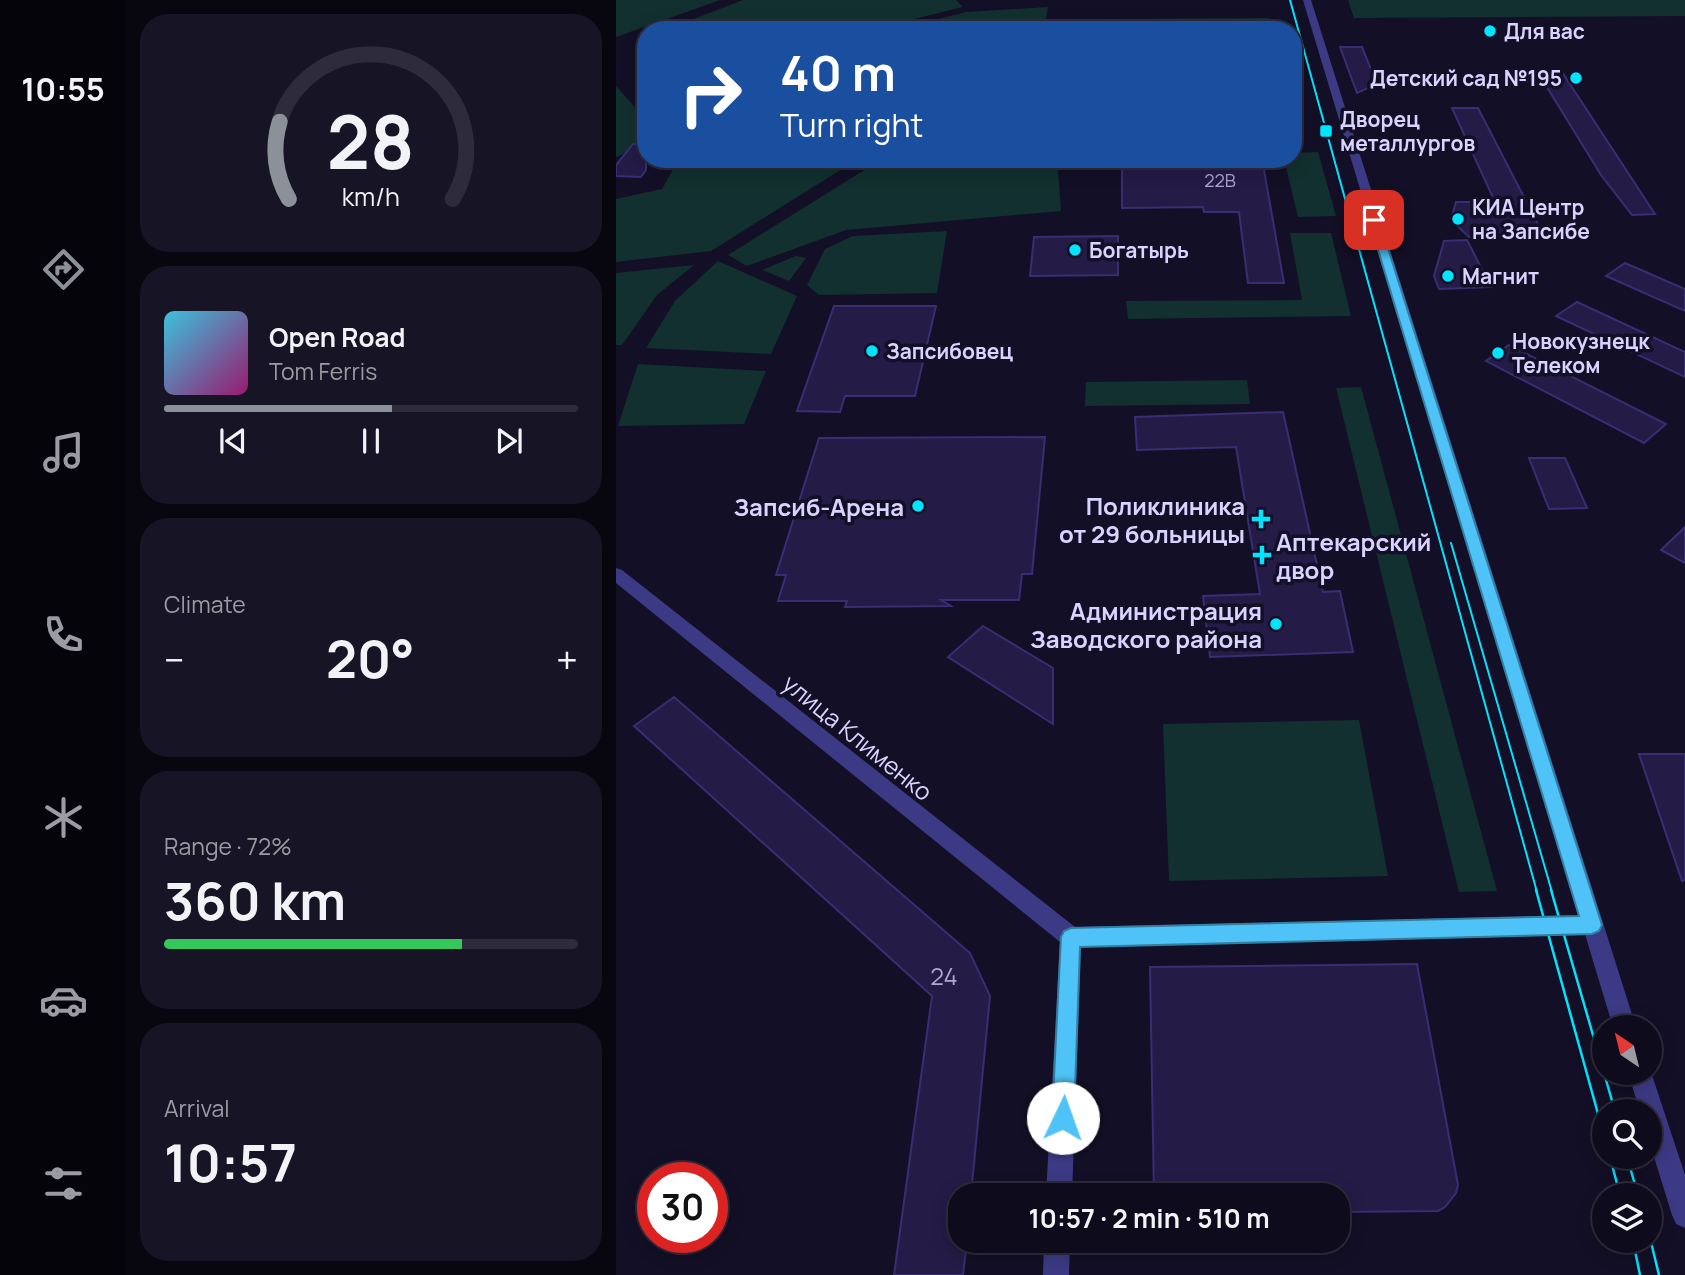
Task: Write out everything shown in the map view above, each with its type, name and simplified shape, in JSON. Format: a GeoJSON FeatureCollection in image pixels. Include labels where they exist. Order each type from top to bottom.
{"type":"FeatureCollection","features":[{"type":"Feature","properties":{"kind":"street"},"geometry":{"type":"LineString","coordinates":[[1307,0],[1621,1015]]}},
{"type":"Feature","properties":{"kind":"street","name":"улица Клименко"},"geometry":{"type":"LineString","coordinates":[[616,574],[1071,937]]}},
{"type":"Feature","properties":{"kind":"street"},"geometry":{"type":"LineString","coordinates":[[1060,1183],[1071,937],[1592,925]]}},
{"type":"Feature","properties":{"kind":"street"},"geometry":{"type":"LineString","coordinates":[[1644,1085],[1685,1215]]}},
{"type":"Feature","properties":{"kind":"street"},"geometry":{"type":"LineString","coordinates":[[1056,1275],[1057,1253]]}},
{"type":"Feature","properties":{"kind":"green space"},"geometry":{"type":"Polygon","coordinates":[[[616,0],[720,0],[661,21],[637,21],[637,30],[616,37],[616,0]]]}},
{"type":"Feature","properties":{"kind":"green space"},"geometry":{"type":"Polygon","coordinates":[[[743,0],[956,0],[963,7],[906,21],[688,21],[743,0]]]}},
{"type":"Feature","properties":{"kind":"green space"},"geometry":{"type":"Polygon","coordinates":[[[1348,0],[1685,0],[1685,16],[1354,18],[1348,0]]]}},
{"type":"Feature","properties":{"kind":"green space"},"geometry":{"type":"Polygon","coordinates":[[[1048,7],[1045,21],[930,21],[966,12],[1048,7]]]}},
{"type":"Feature","properties":{"kind":"green space"},"geometry":{"type":"Polygon","coordinates":[[[1269,18],[1270,21],[1110,21],[1269,18]]]}},
{"type":"Feature","properties":{"kind":"green space"},"geometry":{"type":"Polygon","coordinates":[[[616,86],[637,110],[637,143],[616,157],[616,86]]]}},
{"type":"Feature","properties":{"kind":"green space"},"geometry":{"type":"Polygon","coordinates":[[[1318,152],[1336,216],[1298,217],[1286,168],[1302,168],[1302,153],[1318,152]]]}},
{"type":"Feature","properties":{"kind":"green space"},"geometry":{"type":"Polygon","coordinates":[[[674,168],[844,168],[711,251],[616,262],[616,199],[662,189],[674,168]]]}},
{"type":"Feature","properties":{"kind":"green space"},"geometry":{"type":"Polygon","coordinates":[[[868,168],[1058,168],[1061,211],[846,230],[747,266],[728,255],[868,168]]]}},
{"type":"Feature","properties":{"kind":"green space"},"geometry":{"type":"Polygon","coordinates":[[[947,231],[937,293],[819,295],[807,285],[825,249],[853,236],[947,231]]]}},
{"type":"Feature","properties":{"kind":"green space"},"geometry":{"type":"Polygon","coordinates":[[[1290,233],[1331,233],[1351,316],[1128,319],[1126,301],[1302,300],[1290,233]]]}},
{"type":"Feature","properties":{"kind":"green space"},"geometry":{"type":"Polygon","coordinates":[[[796,256],[806,258],[789,281],[762,270],[796,256]]]}},
{"type":"Feature","properties":{"kind":"green space"},"geometry":{"type":"Polygon","coordinates":[[[718,261],[797,296],[771,354],[646,348],[675,301],[718,261]]]}},
{"type":"Feature","properties":{"kind":"green space"},"geometry":{"type":"Polygon","coordinates":[[[694,265],[657,295],[622,345],[616,345],[616,273],[694,265]]]}},
{"type":"Feature","properties":{"kind":"green space"},"geometry":{"type":"Polygon","coordinates":[[[638,364],[766,371],[744,424],[618,426],[638,364]]]}},
{"type":"Feature","properties":{"kind":"green space"},"geometry":{"type":"Polygon","coordinates":[[[1247,380],[1250,404],[1085,406],[1086,382],[1247,380]]]}},
{"type":"Feature","properties":{"kind":"green space"},"geometry":{"type":"Polygon","coordinates":[[[1361,387],[1497,891],[1459,892],[1336,388],[1361,387]]]}},
{"type":"Feature","properties":{"kind":"green space"},"geometry":{"type":"Polygon","coordinates":[[[1359,720],[1388,876],[1169,881],[1163,724],[1359,720]]]}},
{"type":"Feature","properties":{"kind":"building"},"geometry":{"type":"Polygon","coordinates":[[[1340,47],[1362,47],[1377,84],[1357,93],[1340,47]]]}},
{"type":"Feature","properties":{"kind":"building"},"geometry":{"type":"Polygon","coordinates":[[[1537,71],[1562,72],[1655,214],[1632,215],[1601,175],[1537,71]]]}},
{"type":"Feature","properties":{"kind":"building"},"geometry":{"type":"Polygon","coordinates":[[[1452,108],[1478,108],[1542,232],[1495,233],[1498,237],[1469,237],[1451,220],[1456,202],[1495,202],[1452,108]]]}},
{"type":"Feature","properties":{"kind":"building"},"geometry":{"type":"Polygon","coordinates":[[[633,144],[637,144],[637,168],[646,170],[641,177],[616,176],[616,165],[633,144]]]}},
{"type":"Feature","properties":{"kind":"building"},"geometry":{"type":"Polygon","coordinates":[[[1122,168],[1264,168],[1284,283],[1248,283],[1239,212],[1204,212],[1203,207],[1122,208],[1122,168]]]}},
{"type":"Feature","properties":{"kind":"building","name":"Богатырь"},"geometry":{"type":"Polygon","coordinates":[[[1118,236],[1118,275],[1030,276],[1034,237],[1118,236]]]}},
{"type":"Feature","properties":{"kind":"building"},"geometry":{"type":"Polygon","coordinates":[[[1467,240],[1491,287],[1439,289],[1434,276],[1444,241],[1467,240]]]}},
{"type":"Feature","properties":{"kind":"building"},"geometry":{"type":"Polygon","coordinates":[[[1625,263],[1685,289],[1685,311],[1606,276],[1625,263]]]}},
{"type":"Feature","properties":{"kind":"building"},"geometry":{"type":"Polygon","coordinates":[[[1577,302],[1685,352],[1685,377],[1556,316],[1577,302]]]}},
{"type":"Feature","properties":{"kind":"building","name":"Запсибовец"},"geometry":{"type":"Polygon","coordinates":[[[834,306],[936,306],[915,396],[845,396],[840,412],[797,411],[834,306]]]}},
{"type":"Feature","properties":{"kind":"building"},"geometry":{"type":"Polygon","coordinates":[[[1509,345],[1666,424],[1644,443],[1486,361],[1509,345]]]}},
{"type":"Feature","properties":{"kind":"building"},"geometry":{"type":"Polygon","coordinates":[[[1283,412],[1323,592],[1340,591],[1353,652],[1210,657],[1203,596],[1260,594],[1236,447],[1137,450],[1135,417],[1283,412]]]}},
{"type":"Feature","properties":{"kind":"building","name":"Запсиб-Арена"},"geometry":{"type":"Polygon","coordinates":[[[1045,437],[1032,574],[1022,574],[1019,600],[941,600],[951,606],[845,607],[847,601],[778,601],[786,575],[776,575],[819,438],[1045,437]]]}},
{"type":"Feature","properties":{"kind":"building"},"geometry":{"type":"Polygon","coordinates":[[[1529,458],[1565,458],[1587,508],[1549,509],[1529,458]]]}},
{"type":"Feature","properties":{"kind":"building"},"geometry":{"type":"Polygon","coordinates":[[[1685,527],[1685,563],[1661,550],[1685,527]]]}},
{"type":"Feature","properties":{"kind":"building"},"geometry":{"type":"Polygon","coordinates":[[[983,626],[1053,668],[1053,724],[948,657],[983,626]]]}},
{"type":"Feature","properties":{"kind":"building"},"geometry":{"type":"Polygon","coordinates":[[[674,697],[970,953],[990,996],[972,1183],[948,1183],[948,1253],[966,1253],[963,1275],[894,1275],[932,996],[634,726],[674,697]]]}},
{"type":"Feature","properties":{"kind":"building"},"geometry":{"type":"Polygon","coordinates":[[[1639,754],[1685,754],[1685,880],[1682,881],[1639,754]]]}},
{"type":"Feature","properties":{"kind":"building"},"geometry":{"type":"Polygon","coordinates":[[[1417,964],[1458,1185],[1456,1193],[1445,1207],[1438,1211],[1350,1212],[1350,1183],[1154,1183],[1150,967],[1417,964]]]}},
{"type":"Feature","properties":{"kind":"tram line"},"geometry":{"type":"LineString","coordinates":[[1290,0],[1296,21]]}},
{"type":"Feature","properties":{"kind":"tram line"},"geometry":{"type":"LineString","coordinates":[[1302,43],[1537,892]]}},
{"type":"Feature","properties":{"kind":"tram line"},"geometry":{"type":"LineString","coordinates":[[1451,543],[1552,892]]}},
{"type":"Feature","properties":{"kind":"tram line"},"geometry":{"type":"LineString","coordinates":[[1536,890],[1594,1099]]}},
{"type":"Feature","properties":{"kind":"tram line"},"geometry":{"type":"LineString","coordinates":[[1551,890],[1612,1099]]}},
{"type":"Feature","properties":{"kind":"tram line"},"geometry":{"type":"LineString","coordinates":[[1613,1169],[1617,1183]]}},
{"type":"Feature","properties":{"kind":"tram line"},"geometry":{"type":"LineString","coordinates":[[1630,1169],[1635,1183]]}},
{"type":"Feature","properties":{"kind":"tram line"},"geometry":{"type":"LineString","coordinates":[[1635,1253],[1640,1275]]}},
{"type":"Feature","properties":{"kind":"tram line"},"geometry":{"type":"LineString","coordinates":[[1654,1253],[1659,1275]]}},
{"type":"Feature","properties":{"kind":"place","name":"Для вас"},"geometry":{"type":"Point","coordinates":[1490,31]}},
{"type":"Feature","properties":{"kind":"place","name":"Детский сад №195"},"geometry":{"type":"Point","coordinates":[1576,78]}},
{"type":"Feature","properties":{"kind":"place","name":"Дворец металлургов"},"geometry":{"type":"Point","coordinates":[1326,131]}},
{"type":"Feature","properties":{"kind":"place","name":"КИА Центр на Запсибе"},"geometry":{"type":"Point","coordinates":[1458,219]}},
{"type":"Feature","properties":{"kind":"place","name":"Богатырь"},"geometry":{"type":"Point","coordinates":[1075,250]}},
{"type":"Feature","properties":{"kind":"place","name":"Магнит"},"geometry":{"type":"Point","coordinates":[1448,276]}},
{"type":"Feature","properties":{"kind":"place","name":"Запсибовец"},"geometry":{"type":"Point","coordinates":[872,351]}},
{"type":"Feature","properties":{"kind":"place","name":"Новокузнецк Телеком"},"geometry":{"type":"Point","coordinates":[1498,353]}},
{"type":"Feature","properties":{"kind":"place","name":"Запсиб-Арена"},"geometry":{"type":"Point","coordinates":[918,506]}},
{"type":"Feature","properties":{"kind":"place","name":"Поликлиника от 29 больницы"},"geometry":{"type":"Point","coordinates":[1261,519]}},
{"type":"Feature","properties":{"kind":"place","name":"Аптекарский двор"},"geometry":{"type":"Point","coordinates":[1262,555]}},
{"type":"Feature","properties":{"kind":"place","name":"Администрация Заводского района"},"geometry":{"type":"Point","coordinates":[1276,624]}},
{"type":"Feature","properties":{"kind":"route"},"geometry":{"type":"LineString","coordinates":[[1063,1118],[1071,937],[1592,925],[1374,220]]}}]}
